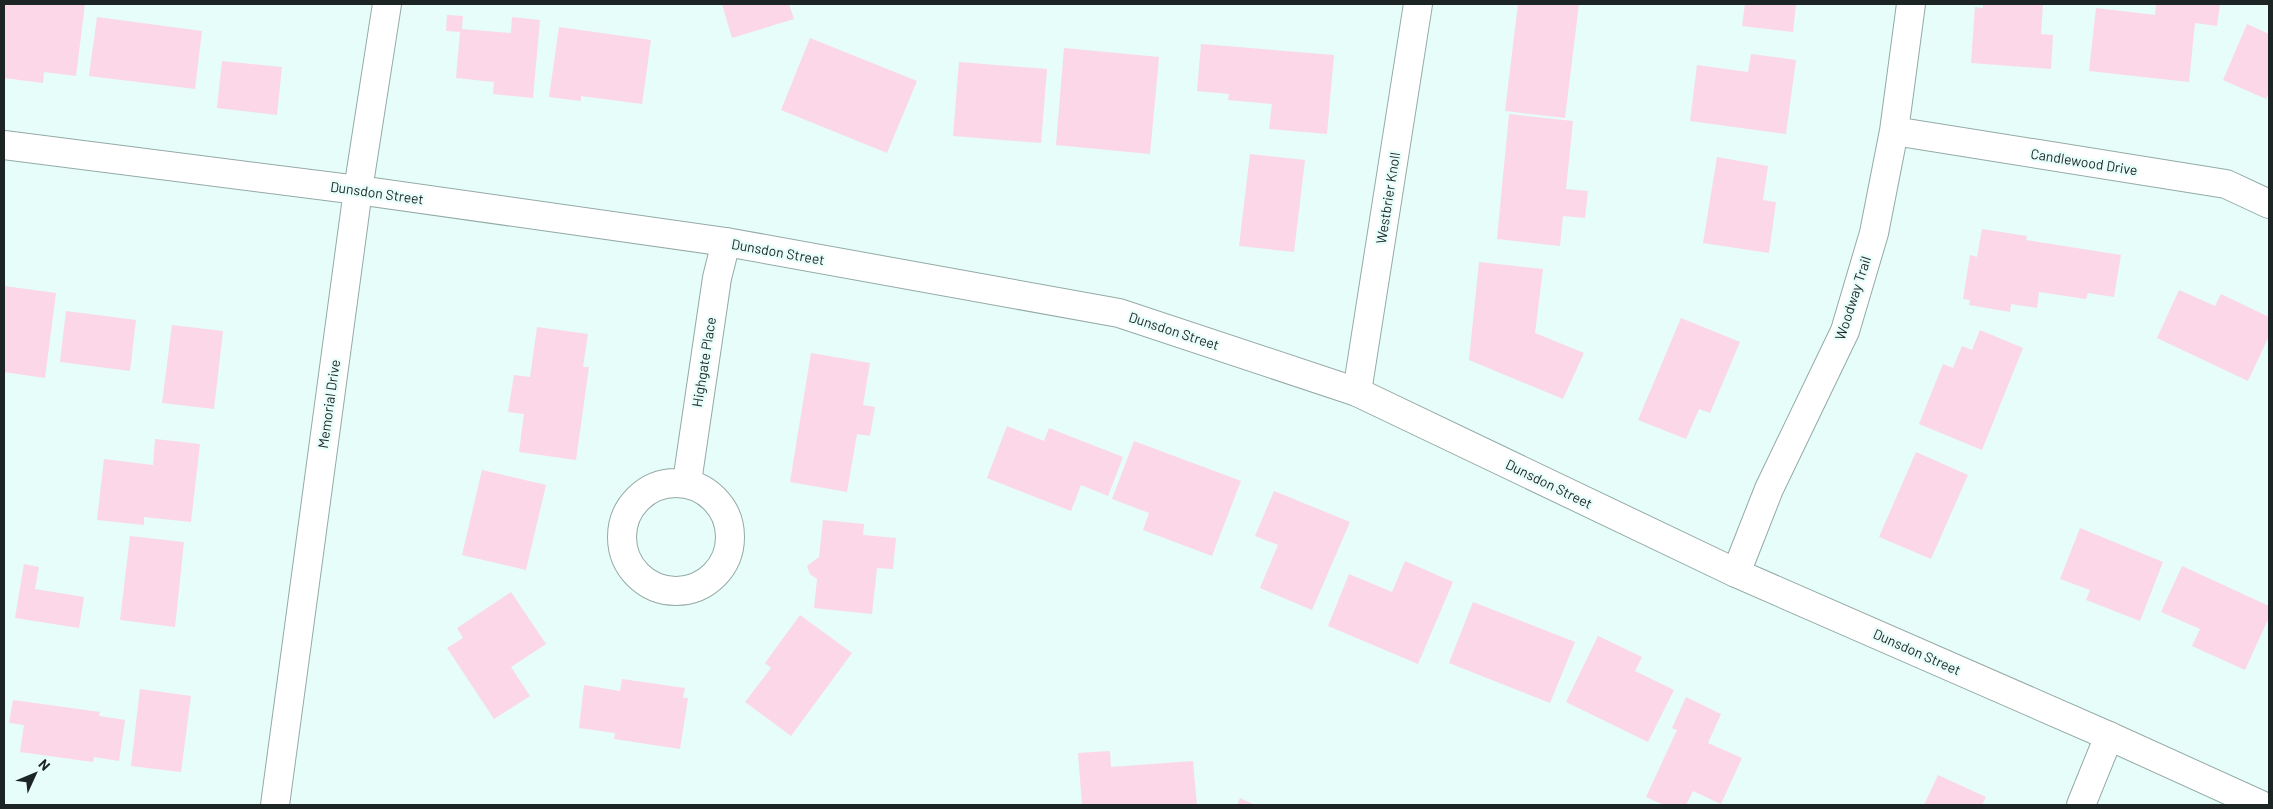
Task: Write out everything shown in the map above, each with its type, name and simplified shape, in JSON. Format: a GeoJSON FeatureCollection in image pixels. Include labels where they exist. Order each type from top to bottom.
{"type":"FeatureCollection","features":[{"type":"Feature","properties":{"kind":"main road","name":"Memorial Drive"},"geometry":{"type":"LineString","coordinates":[[275,805],[358,190],[387,4]]}},
{"type":"Feature","properties":{"kind":"main road","name":"Westbrier Knoll"},"geometry":{"type":"LineString","coordinates":[[1357,392],[1418,4]]}},
{"type":"Feature","properties":{"kind":"main road","name":"Woodway Trail"},"geometry":{"type":"LineString","coordinates":[[1736,573],[1769,489],[1845,330],[1874,233],[1894,131],[1910,4]]}},
{"type":"Feature","properties":{"kind":"main road","name":"Candlewood Drive"},"geometry":{"type":"LineString","coordinates":[[1894,131],[2226,184],[2269,204]]}},
{"type":"Feature","properties":{"kind":"main road","name":"Dunsdon Street"},"geometry":{"type":"LineString","coordinates":[[4,145],[358,190],[726,242],[1120,313],[1357,392],[1736,573],[2109,736],[2260,805]]}},
{"type":"Feature","properties":{"kind":"main road","name":"Highgate Place"},"geometry":{"type":"LineString","coordinates":[[686,482],[717,278],[726,242]]}},
{"type":"Feature","properties":{"kind":"main road"},"geometry":{"type":"LineString","coordinates":[[2081,805],[2109,736]]}},
{"type":"Feature","properties":{"kind":"building"},"geometry":{"type":"Polygon","coordinates":[[[4,4],[85,4],[76,76],[44,72],[43,83],[4,78],[4,4]]]}},
{"type":"Feature","properties":{"kind":"building"},"geometry":{"type":"Polygon","coordinates":[[[722,4],[789,4],[794,19],[732,38],[722,4]]]}},
{"type":"Feature","properties":{"kind":"building"},"geometry":{"type":"Polygon","coordinates":[[[1518,4],[1579,4],[1565,118],[1505,111],[1518,4]]]}},
{"type":"Feature","properties":{"kind":"building"},"geometry":{"type":"Polygon","coordinates":[[[1745,4],[1796,4],[1793,32],[1742,26],[1745,4]]]}},
{"type":"Feature","properties":{"kind":"building"},"geometry":{"type":"Polygon","coordinates":[[[1983,4],[2043,4],[2041,34],[2053,35],[2051,69],[1971,63],[1975,7],[1983,8],[1983,4]]]}},
{"type":"Feature","properties":{"kind":"building"},"geometry":{"type":"Polygon","coordinates":[[[2156,4],[2220,4],[2217,26],[2195,23],[2189,82],[2089,71],[2096,8],[2155,15],[2156,4]]]}},
{"type":"Feature","properties":{"kind":"building"},"geometry":{"type":"Polygon","coordinates":[[[447,15],[463,16],[462,29],[511,33],[512,17],[540,20],[533,98],[493,94],[494,82],[456,78],[460,32],[446,31],[447,15]]]}},
{"type":"Feature","properties":{"kind":"building"},"geometry":{"type":"Polygon","coordinates":[[[97,17],[202,31],[195,89],[89,76],[97,17]]]}},
{"type":"Feature","properties":{"kind":"building"},"geometry":{"type":"Polygon","coordinates":[[[2247,24],[2269,34],[2269,92],[2266,99],[2223,80],[2247,24]]]}},
{"type":"Feature","properties":{"kind":"building"},"geometry":{"type":"Polygon","coordinates":[[[559,27],[651,40],[642,104],[581,96],[581,101],[549,97],[559,27]]]}},
{"type":"Feature","properties":{"kind":"building"},"geometry":{"type":"Polygon","coordinates":[[[810,38],[917,81],[887,153],[781,110],[810,38]]]}},
{"type":"Feature","properties":{"kind":"building"},"geometry":{"type":"Polygon","coordinates":[[[1201,44],[1334,55],[1327,134],[1269,129],[1272,104],[1228,100],[1229,94],[1197,91],[1201,44]]]}},
{"type":"Feature","properties":{"kind":"building"},"geometry":{"type":"Polygon","coordinates":[[[1064,48],[1159,57],[1150,154],[1056,145],[1064,48]]]}},
{"type":"Feature","properties":{"kind":"building"},"geometry":{"type":"Polygon","coordinates":[[[1751,54],[1796,60],[1786,134],[1690,121],[1697,65],[1748,72],[1751,54]]]}},
{"type":"Feature","properties":{"kind":"building"},"geometry":{"type":"Polygon","coordinates":[[[222,61],[282,67],[277,115],[217,108],[222,61]]]}},
{"type":"Feature","properties":{"kind":"building"},"geometry":{"type":"Polygon","coordinates":[[[959,62],[1047,69],[1041,143],[953,136],[959,62]]]}},
{"type":"Feature","properties":{"kind":"building"},"geometry":{"type":"Polygon","coordinates":[[[1509,114],[1573,121],[1566,189],[1588,191],[1585,218],[1563,216],[1560,246],[1497,239],[1509,114]]]}},
{"type":"Feature","properties":{"kind":"building"},"geometry":{"type":"Polygon","coordinates":[[[1250,154],[1305,160],[1294,252],[1239,246],[1250,154]]]}},
{"type":"Feature","properties":{"kind":"building"},"geometry":{"type":"Polygon","coordinates":[[[1717,157],[1768,166],[1763,200],[1776,202],[1769,253],[1703,243],[1717,157]]]}},
{"type":"Feature","properties":{"kind":"building"},"geometry":{"type":"Polygon","coordinates":[[[1982,229],[2027,236],[2026,240],[2121,255],[2114,297],[2088,293],[2086,299],[2039,292],[2037,308],[2011,304],[2010,312],[1969,305],[1970,300],[1963,299],[1970,255],[1977,257],[1982,229]]]}},
{"type":"Feature","properties":{"kind":"building"},"geometry":{"type":"Polygon","coordinates":[[[1479,262],[1543,269],[1535,333],[1584,353],[1563,399],[1469,360],[1479,262]]]}},
{"type":"Feature","properties":{"kind":"building"},"geometry":{"type":"Polygon","coordinates":[[[4,286],[56,293],[45,378],[4,372],[4,286]]]}},
{"type":"Feature","properties":{"kind":"building"},"geometry":{"type":"Polygon","coordinates":[[[2179,290],[2215,306],[2221,294],[2269,317],[2269,336],[2248,381],[2157,338],[2179,290]]]}},
{"type":"Feature","properties":{"kind":"building"},"geometry":{"type":"Polygon","coordinates":[[[66,311],[136,320],[130,371],[60,362],[66,311]]]}},
{"type":"Feature","properties":{"kind":"building"},"geometry":{"type":"Polygon","coordinates":[[[1681,318],[1740,342],[1710,413],[1699,409],[1686,439],[1638,420],[1681,318]]]}},
{"type":"Feature","properties":{"kind":"building"},"geometry":{"type":"Polygon","coordinates":[[[172,325],[223,331],[214,409],[162,403],[172,325]]]}},
{"type":"Feature","properties":{"kind":"building"},"geometry":{"type":"Polygon","coordinates":[[[537,327],[588,334],[583,367],[589,367],[576,460],[519,452],[524,414],[508,412],[514,375],[530,377],[537,327]]]}},
{"type":"Feature","properties":{"kind":"building"},"geometry":{"type":"Polygon","coordinates":[[[1980,330],[2023,348],[1982,450],[1919,424],[1943,364],[1953,368],[1962,346],[1972,350],[1980,330]]]}},
{"type":"Feature","properties":{"kind":"building"},"geometry":{"type":"Polygon","coordinates":[[[811,353],[870,363],[863,405],[875,407],[870,436],[857,434],[847,492],[790,482],[811,353]]]}},
{"type":"Feature","properties":{"kind":"building"},"geometry":{"type":"Polygon","coordinates":[[[1007,426],[1044,441],[1049,428],[1123,457],[1108,496],[1081,485],[1071,511],[987,478],[1007,426]]]}},
{"type":"Feature","properties":{"kind":"building"},"geometry":{"type":"Polygon","coordinates":[[[155,439],[200,444],[191,522],[144,517],[144,525],[97,520],[104,459],[153,465],[155,439]]]}},
{"type":"Feature","properties":{"kind":"building"},"geometry":{"type":"Polygon","coordinates":[[[1134,441],[1241,481],[1212,556],[1143,530],[1149,513],[1112,499],[1134,441]]]}},
{"type":"Feature","properties":{"kind":"building"},"geometry":{"type":"Polygon","coordinates":[[[1916,452],[1968,475],[1931,559],[1879,537],[1916,452]]]}},
{"type":"Feature","properties":{"kind":"building"},"geometry":{"type":"Polygon","coordinates":[[[482,470],[546,485],[526,570],[462,555],[482,470]]]}},
{"type":"Feature","properties":{"kind":"building"},"geometry":{"type":"Polygon","coordinates":[[[1274,491],[1350,522],[1312,610],[1260,588],[1278,545],[1255,536],[1274,491]]]}},
{"type":"Feature","properties":{"kind":"building"},"geometry":{"type":"Polygon","coordinates":[[[823,520],[864,524],[863,535],[896,538],[893,569],[877,568],[872,614],[814,608],[817,579],[810,574],[807,566],[819,557],[823,520]]]}},
{"type":"Feature","properties":{"kind":"building"},"geometry":{"type":"Polygon","coordinates":[[[2080,528],[2163,562],[2140,621],[2086,600],[2090,590],[2060,579],[2080,528]]]}},
{"type":"Feature","properties":{"kind":"building"},"geometry":{"type":"Polygon","coordinates":[[[130,536],[184,542],[175,627],[120,620],[130,536]]]}},
{"type":"Feature","properties":{"kind":"building"},"geometry":{"type":"Polygon","coordinates":[[[1405,561],[1453,582],[1418,664],[1328,626],[1349,574],[1392,592],[1405,561]]]}},
{"type":"Feature","properties":{"kind":"building"},"geometry":{"type":"Polygon","coordinates":[[[24,564],[39,567],[35,589],[84,597],[79,628],[15,618],[24,564]]]}},
{"type":"Feature","properties":{"kind":"building"},"geometry":{"type":"Polygon","coordinates":[[[2182,566],[2269,606],[2269,617],[2245,670],[2192,646],[2200,629],[2161,612],[2182,566]]]}},
{"type":"Feature","properties":{"kind":"building"},"geometry":{"type":"Polygon","coordinates":[[[511,592],[546,644],[511,667],[530,696],[494,719],[447,648],[463,638],[457,628],[511,592]]]}},
{"type":"Feature","properties":{"kind":"building"},"geometry":{"type":"Polygon","coordinates":[[[1473,602],[1575,642],[1550,703],[1449,663],[1473,602]]]}},
{"type":"Feature","properties":{"kind":"building"},"geometry":{"type":"Polygon","coordinates":[[[800,615],[852,653],[791,736],[745,702],[771,668],[765,663],[800,615]]]}},
{"type":"Feature","properties":{"kind":"building"},"geometry":{"type":"Polygon","coordinates":[[[1598,636],[1642,657],[1635,671],[1674,690],[1648,742],[1566,702],[1598,636]]]}},
{"type":"Feature","properties":{"kind":"building"},"geometry":{"type":"Polygon","coordinates":[[[622,679],[685,688],[683,698],[688,698],[680,749],[614,739],[615,733],[579,728],[584,685],[620,691],[622,679]]]}},
{"type":"Feature","properties":{"kind":"building"},"geometry":{"type":"Polygon","coordinates":[[[140,689],[191,696],[181,772],[131,766],[140,689]]]}},
{"type":"Feature","properties":{"kind":"building"},"geometry":{"type":"Polygon","coordinates":[[[1686,697],[1721,714],[1708,743],[1742,758],[1721,804],[1693,791],[1686,805],[1664,805],[1646,797],[1677,730],[1672,728],[1686,697]]]}},
{"type":"Feature","properties":{"kind":"building"},"geometry":{"type":"Polygon","coordinates":[[[13,700],[100,712],[99,716],[125,720],[119,761],[94,757],[93,762],[20,752],[24,725],[9,723],[13,700]]]}},
{"type":"Feature","properties":{"kind":"building"},"geometry":{"type":"Polygon","coordinates":[[[1110,751],[1111,767],[1193,761],[1197,805],[1082,805],[1078,753],[1110,751]]]}},
{"type":"Feature","properties":{"kind":"building"},"geometry":{"type":"Polygon","coordinates":[[[1938,775],[1986,797],[1982,805],[1924,805],[1938,775]]]}},
{"type":"Feature","properties":{"kind":"building"},"geometry":{"type":"Polygon","coordinates":[[[1240,798],[1255,805],[1237,805],[1240,798]]]}}]}
